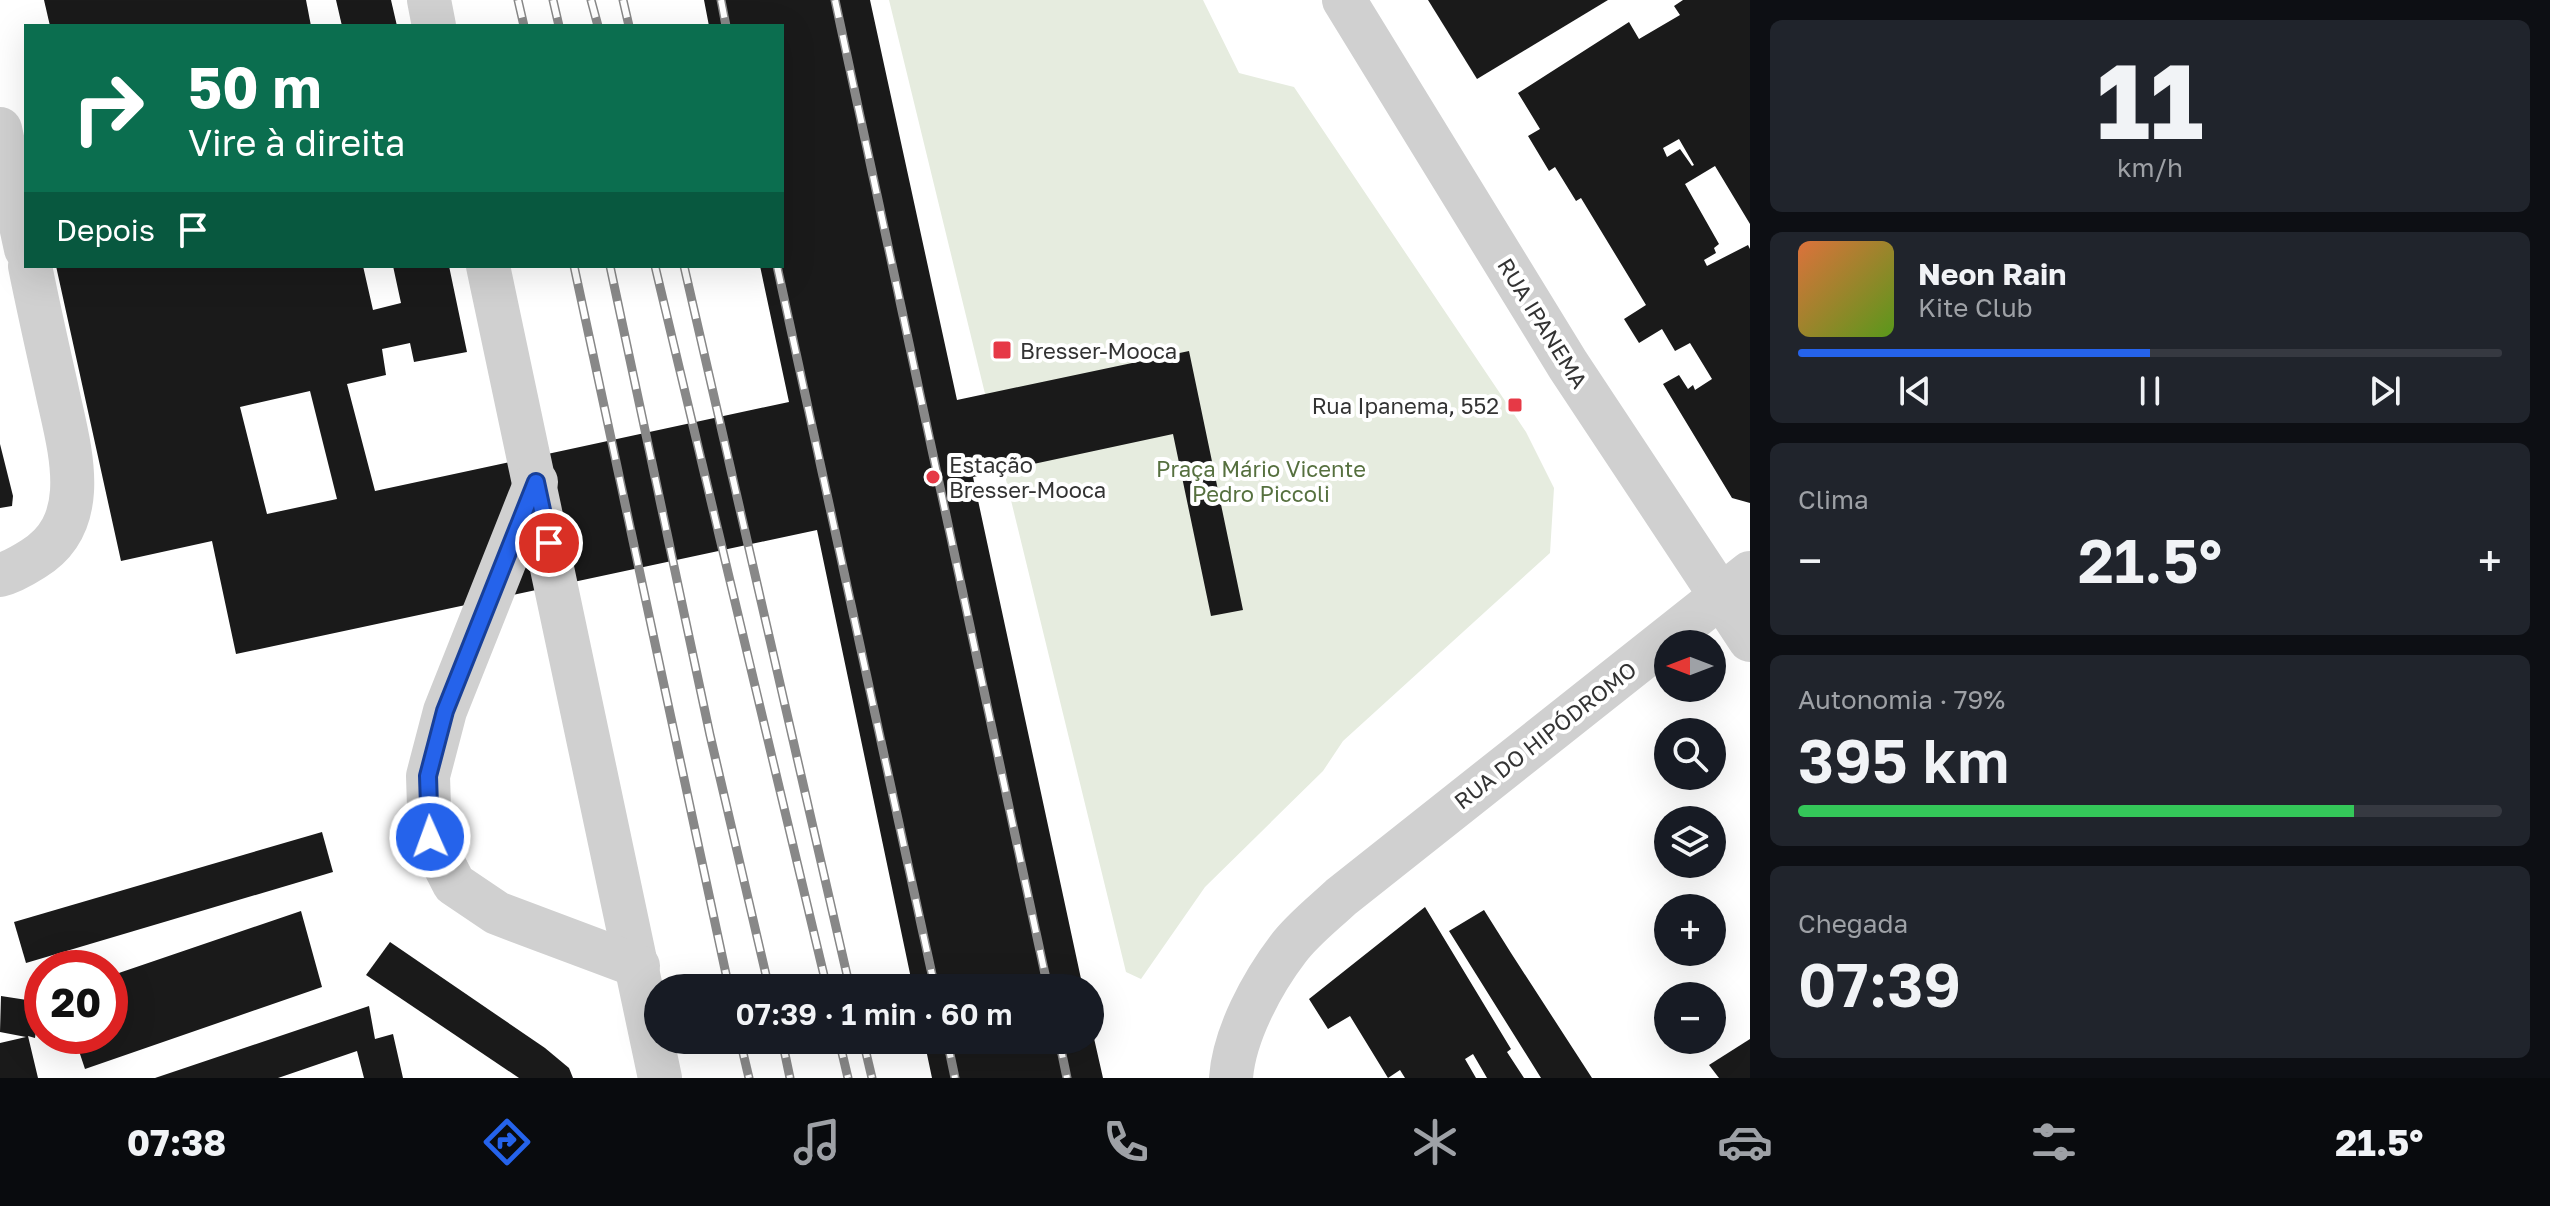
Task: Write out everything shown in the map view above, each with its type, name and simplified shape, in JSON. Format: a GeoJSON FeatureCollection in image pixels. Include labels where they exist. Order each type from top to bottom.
{"type":"FeatureCollection","features":[{"type":"Feature","properties":{"kind":"street"},"geometry":{"type":"LineString","coordinates":[[429,0],[434,24]]}},
{"type":"Feature","properties":{"kind":"street","name":"RUA IPANEMA"},"geometry":{"type":"LineString","coordinates":[[1344,0],[1568,365],[1736,584],[1750,640]]}},
{"type":"Feature","properties":{"kind":"street"},"geometry":{"type":"LineString","coordinates":[[0,129],[24,240]]}},
{"type":"Feature","properties":{"kind":"street"},"geometry":{"type":"LineString","coordinates":[[0,575],[10,573],[51,548],[65,526],[72,499],[73,465],[30,268]]}},
{"type":"Feature","properties":{"kind":"street"},"geometry":{"type":"LineString","coordinates":[[488,268],[660,1078]]}},
{"type":"Feature","properties":{"kind":"street"},"geometry":{"type":"LineString","coordinates":[[536,482],[445,711],[428,776],[430,837],[454,884],[497,913],[638,966]]}},
{"type":"Feature","properties":{"kind":"street","name":"RUA DO HIPÓDROMO"},"geometry":{"type":"LineString","coordinates":[[1231,1078],[1231,1064],[1249,1015],[1288,948],[1341,897],[1736,584]]}},
{"type":"Feature","properties":{"kind":"green space","name":"Praça Mário Vicente Pedro Piccoli"},"geometry":{"type":"Polygon","coordinates":[[[889,0],[1203,0],[1239,73],[1294,87],[1526,432],[1554,488],[1550,553],[1343,741],[1323,771],[1205,887],[1141,979],[1126,972],[889,0]]]}},
{"type":"Feature","properties":{"kind":"building"},"geometry":{"type":"Polygon","coordinates":[[[44,0],[306,0],[311,24],[50,24],[44,0]]]}},
{"type":"Feature","properties":{"kind":"building"},"geometry":{"type":"Polygon","coordinates":[[[336,0],[391,0],[397,24],[342,24],[336,0]]]}},
{"type":"Feature","properties":{"kind":"building"},"geometry":{"type":"Polygon","coordinates":[[[704,0],[870,0],[957,400],[1189,351],[1243,610],[1211,616],[1173,434],[973,477],[1080,974],[910,974],[817,530],[236,654],[212,541],[121,561],[56,268],[363,268],[373,310],[401,303],[393,268],[449,268],[467,352],[414,362],[410,343],[382,349],[386,375],[347,384],[375,491],[789,402],[760,268],[784,268],[784,24],[709,24],[704,0]],[[310,391],[240,407],[267,514],[337,499],[310,391]]]}},
{"type":"Feature","properties":{"kind":"building"},"geometry":{"type":"Polygon","coordinates":[[[1428,0],[1608,0],[1477,79],[1428,0]]]}},
{"type":"Feature","properties":{"kind":"building"},"geometry":{"type":"Polygon","coordinates":[[[1683,0],[1750,0],[1750,224],[1715,166],[1685,184],[1719,244],[1714,248],[1716,253],[1704,260],[1707,266],[1748,245],[1750,249],[1750,503],[1732,498],[1663,384],[1679,375],[1688,389],[1693,385],[1695,390],[1712,379],[1690,343],[1675,351],[1662,329],[1639,343],[1624,319],[1646,305],[1581,198],[1576,201],[1555,167],[1549,171],[1528,136],[1540,129],[1518,93],[1629,22],[1639,39],[1680,15],[1674,6],[1683,0]],[[1679,139],[1663,148],[1667,157],[1680,149],[1694,165],[1679,139]]]}},
{"type":"Feature","properties":{"kind":"building"},"geometry":{"type":"Polygon","coordinates":[[[0,444],[13,496],[12,506],[0,508],[0,444]]]}},
{"type":"Feature","properties":{"kind":"building"},"geometry":{"type":"Polygon","coordinates":[[[322,832],[333,872],[70,950],[24,950],[24,956],[14,922],[322,832]]]}},
{"type":"Feature","properties":{"kind":"building"},"geometry":{"type":"Polygon","coordinates":[[[1425,907],[1511,1049],[1507,1052],[1524,1078],[1487,1078],[1473,1054],[1465,1059],[1476,1078],[1405,1078],[1400,1070],[1388,1078],[1350,1016],[1328,1029],[1309,999],[1425,907]]]}},
{"type":"Feature","properties":{"kind":"building"},"geometry":{"type":"Polygon","coordinates":[[[1484,910],[1592,1078],[1541,1078],[1449,931],[1484,910]]]}},
{"type":"Feature","properties":{"kind":"building"},"geometry":{"type":"Polygon","coordinates":[[[301,911],[322,987],[85,1069],[80,1054],[128,1054],[128,970],[301,911]]]}},
{"type":"Feature","properties":{"kind":"building"},"geometry":{"type":"Polygon","coordinates":[[[390,942],[545,1048],[569,1068],[573,1078],[519,1078],[366,975],[390,942]]]}},
{"type":"Feature","properties":{"kind":"building"},"geometry":{"type":"Polygon","coordinates":[[[1,996],[24,1000],[24,1037],[0,1032],[1,996]]]}},
{"type":"Feature","properties":{"kind":"building"},"geometry":{"type":"Polygon","coordinates":[[[369,1006],[375,1039],[393,1034],[403,1078],[364,1078],[357,1051],[278,1078],[155,1078],[369,1006]]]}},
{"type":"Feature","properties":{"kind":"building"},"geometry":{"type":"Polygon","coordinates":[[[24,1037],[24,1054],[32,1054],[38,1078],[0,1078],[0,1043],[24,1037]]]}},
{"type":"Feature","properties":{"kind":"building"},"geometry":{"type":"Polygon","coordinates":[[[1750,1039],[1750,1078],[1719,1078],[1709,1065],[1750,1039]]]}},
{"type":"Feature","properties":{"kind":"building"},"geometry":{"type":"Polygon","coordinates":[[[927,1054],[1098,1054],[1103,1078],[932,1078],[927,1054]]]}},
{"type":"Feature","properties":{"kind":"railway"},"geometry":{"type":"LineString","coordinates":[[518,0],[524,24]]}},
{"type":"Feature","properties":{"kind":"railway"},"geometry":{"type":"LineString","coordinates":[[553,0],[559,24]]}},
{"type":"Feature","properties":{"kind":"railway"},"geometry":{"type":"LineString","coordinates":[[591,0],[597,24]]}},
{"type":"Feature","properties":{"kind":"railway"},"geometry":{"type":"LineString","coordinates":[[623,0],[629,24]]}},
{"type":"Feature","properties":{"kind":"railway"},"geometry":{"type":"LineString","coordinates":[[721,0],[726,24]]}},
{"type":"Feature","properties":{"kind":"railway"},"geometry":{"type":"LineString","coordinates":[[835,0],[1045,974]]}},
{"type":"Feature","properties":{"kind":"railway"},"geometry":{"type":"LineString","coordinates":[[574,268],[726,974]]}},
{"type":"Feature","properties":{"kind":"railway"},"geometry":{"type":"LineString","coordinates":[[610,268],[710,735],[766,974]]}},
{"type":"Feature","properties":{"kind":"railway"},"geometry":{"type":"LineString","coordinates":[[655,268],[824,974]]}},
{"type":"Feature","properties":{"kind":"railway"},"geometry":{"type":"LineString","coordinates":[[684,268],[847,974]]}},
{"type":"Feature","properties":{"kind":"railway"},"geometry":{"type":"LineString","coordinates":[[777,268],[932,974]]}},
{"type":"Feature","properties":{"kind":"railway"},"geometry":{"type":"LineString","coordinates":[[743,1054],[749,1078]]}},
{"type":"Feature","properties":{"kind":"railway"},"geometry":{"type":"LineString","coordinates":[[785,1054],[790,1078]]}},
{"type":"Feature","properties":{"kind":"railway"},"geometry":{"type":"LineString","coordinates":[[842,1054],[848,1078]]}},
{"type":"Feature","properties":{"kind":"railway"},"geometry":{"type":"LineString","coordinates":[[866,1054],[872,1078]]}},
{"type":"Feature","properties":{"kind":"railway"},"geometry":{"type":"LineString","coordinates":[[950,1054],[955,1078]]}},
{"type":"Feature","properties":{"kind":"railway"},"geometry":{"type":"LineString","coordinates":[[1062,1054],[1067,1078]]}},
{"type":"Feature","properties":{"kind":"place","name":"Bresser-Mooca"},"geometry":{"type":"Point","coordinates":[1002,350]}},
{"type":"Feature","properties":{"kind":"place","name":"Rua Ipanema, 552"},"geometry":{"type":"Point","coordinates":[1515,405]}},
{"type":"Feature","properties":{"kind":"place","name":"Estação Bresser-Mooca"},"geometry":{"type":"Point","coordinates":[933,477]}},
{"type":"Feature","properties":{"kind":"route"},"geometry":{"type":"LineString","coordinates":[[430,837],[428,776],[445,711],[536,482],[549,543]]}}]}
